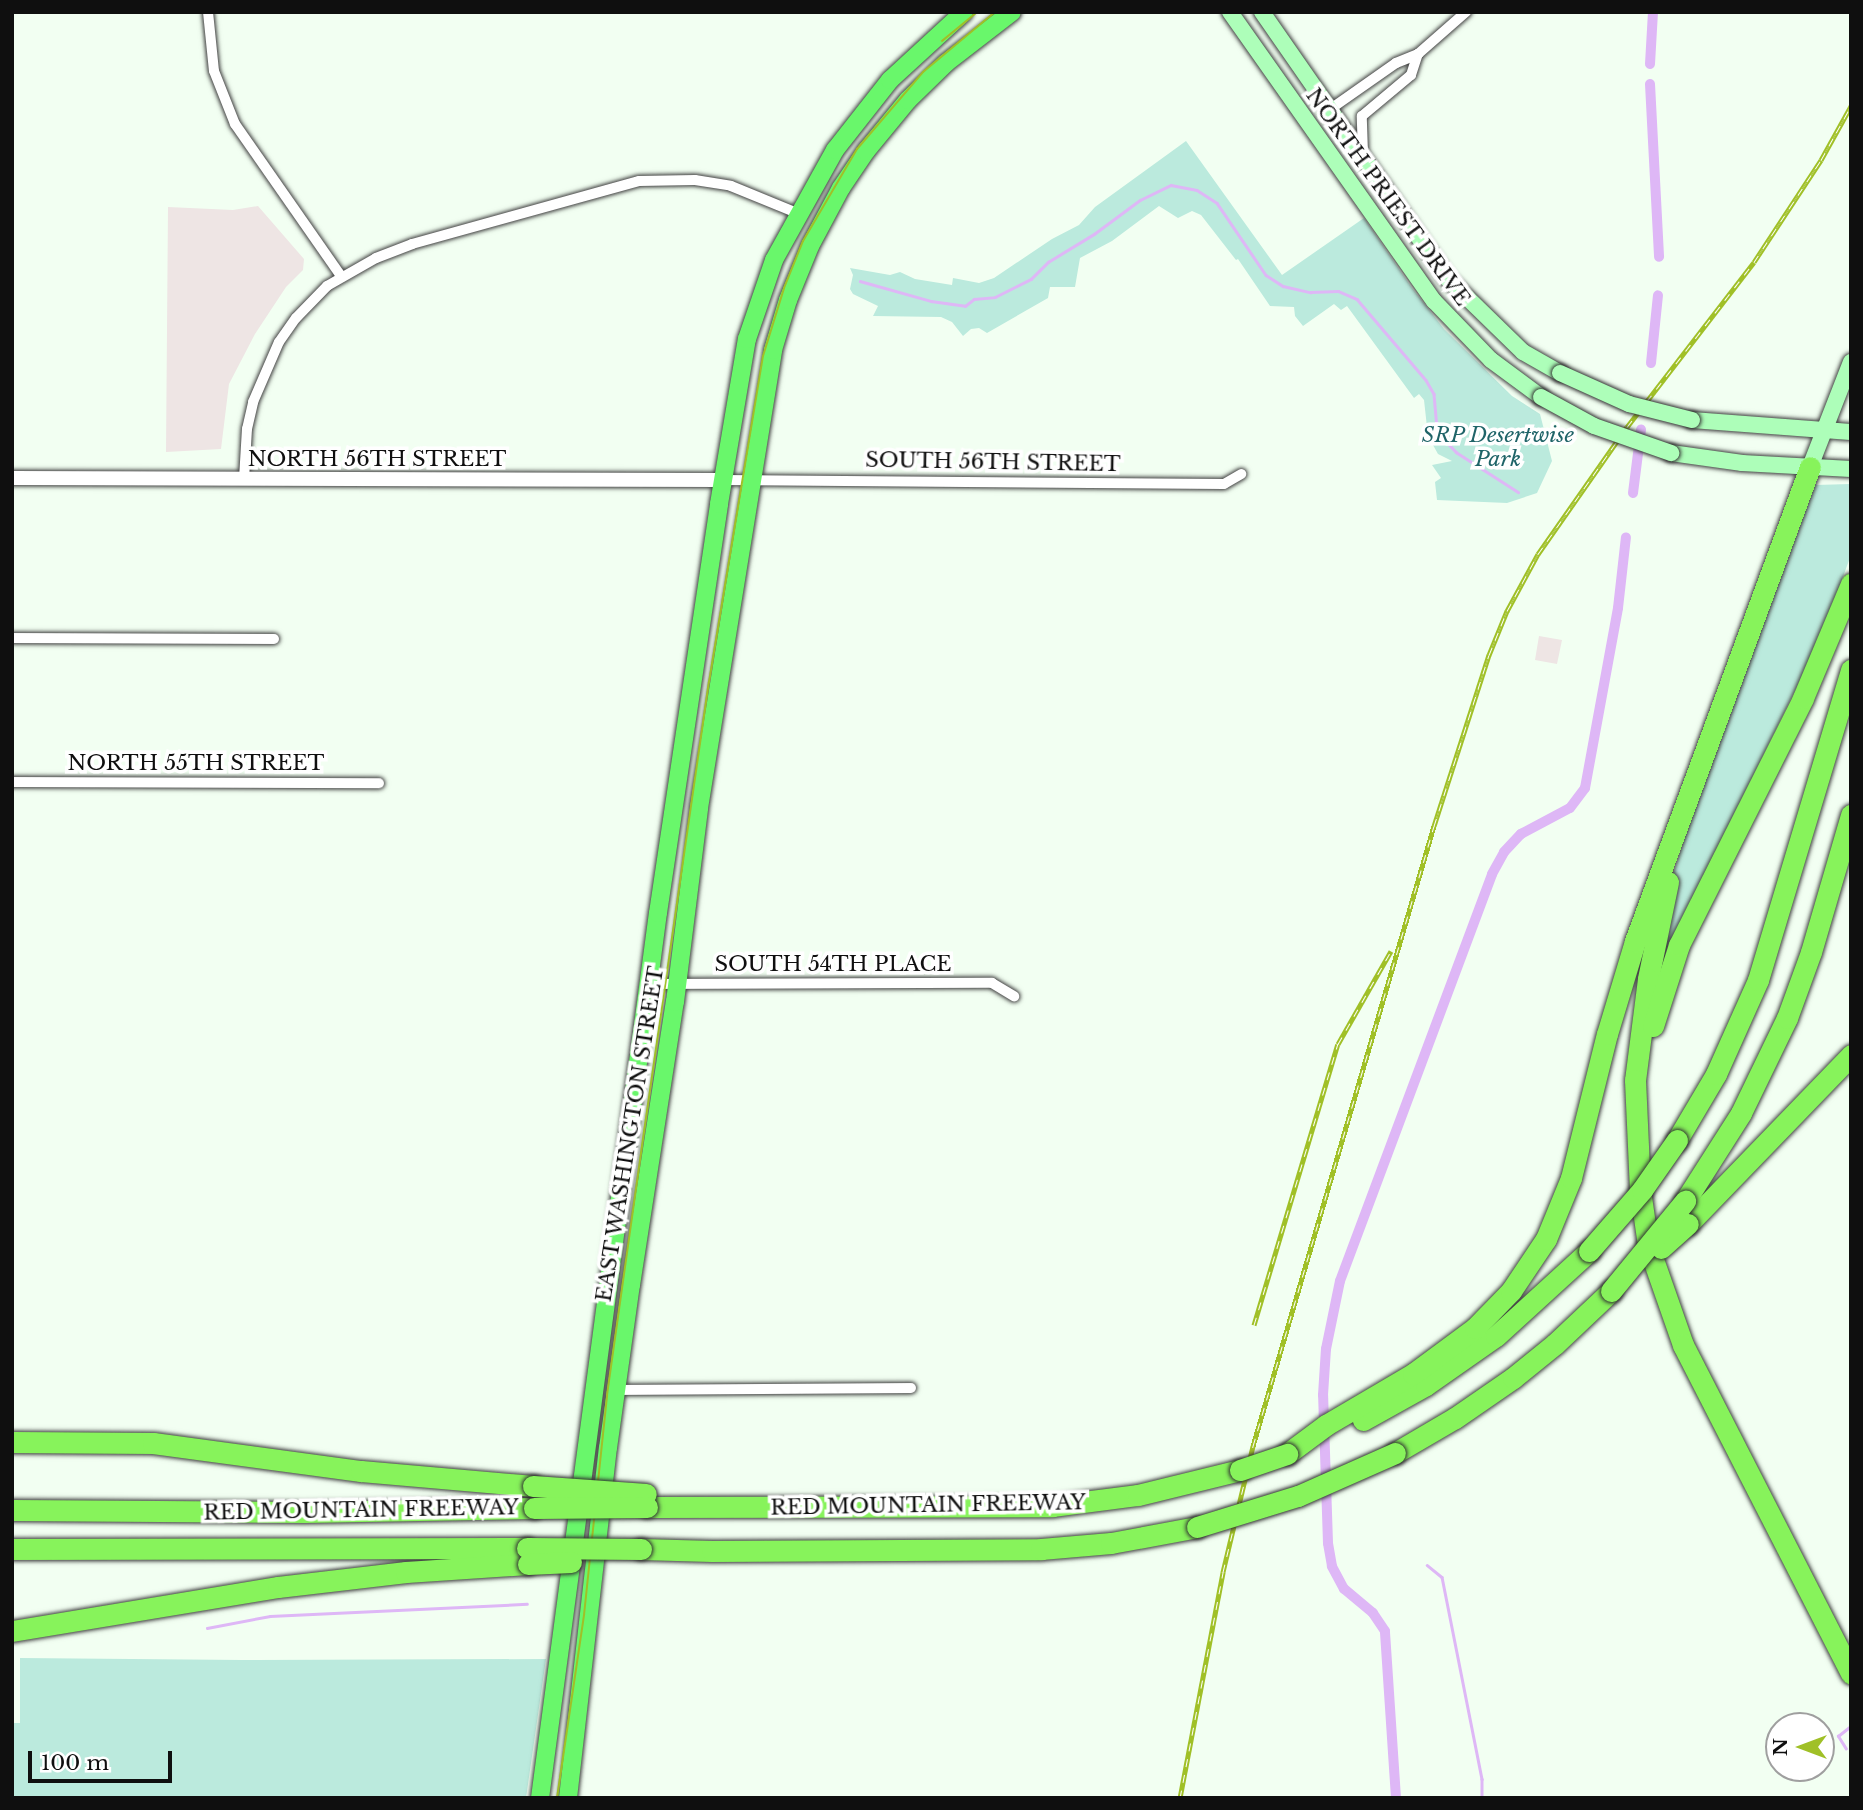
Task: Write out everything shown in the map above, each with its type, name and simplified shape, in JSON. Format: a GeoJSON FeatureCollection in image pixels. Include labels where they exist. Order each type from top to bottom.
{"type":"FeatureCollection","features":[{"type":"Feature","properties":{"kind":"highway"},"geometry":{"type":"LineString","coordinates":[[1373,1407],[1489,1316],[1521,1278],[1553,1225],[1571,1178],[1627,965],[1810,467]]}},
{"type":"Feature","properties":{"kind":"highway"},"geometry":{"type":"LineString","coordinates":[[1637,1137],[1650,1044],[1672,963],[1803,698],[1851,584]]}},
{"type":"Feature","properties":{"kind":"highway","name":"RED MOUNTAIN FREEWAY"},"geometry":{"type":"LineString","coordinates":[[12,1510],[304,1512],[534,1508],[647,1501],[764,1508],[1052,1506],[1138,1495],[1209,1479],[1287,1454],[1373,1407],[1440,1376],[1496,1336],[1589,1251],[1642,1189],[1677,1140],[1720,1067],[1758,980],[1851,670]]}},
{"type":"Feature","properties":{"kind":"highway"},"geometry":{"type":"LineString","coordinates":[[1713,732],[1675,856],[1654,945],[1635,1080],[1642,1208],[1648,1245],[1675,1329],[1851,1673]]}},
{"type":"Feature","properties":{"kind":"highway","name":"RED MOUNTAIN FREEWAY"},"geometry":{"type":"LineString","coordinates":[[12,1549],[527,1556],[712,1551],[1041,1549],[1111,1543],[1197,1528],[1298,1496],[1395,1453],[1448,1423],[1513,1378],[1611,1291],[1685,1201],[1741,1113],[1787,1018],[1811,952],[1851,815]]}},
{"type":"Feature","properties":{"kind":"highway"},"geometry":{"type":"LineString","coordinates":[[1611,1291],[1688,1224],[1848,1058]]}},
{"type":"Feature","properties":{"kind":"highway"},"geometry":{"type":"LineString","coordinates":[[12,1442],[153,1443],[361,1471],[533,1486],[647,1501]]}},
{"type":"Feature","properties":{"kind":"highway"},"geometry":{"type":"LineString","coordinates":[[12,1631],[278,1587],[527,1556]]}},
{"type":"Feature","properties":{"kind":"main road"},"geometry":{"type":"LineString","coordinates":[[739,480],[747,339],[767,276],[797,213],[841,142],[877,95],[913,57],[964,12]]}},
{"type":"Feature","properties":{"kind":"main road"},"geometry":{"type":"LineString","coordinates":[[739,480],[773,350],[800,267],[826,214],[866,151],[908,100],[946,63],[1013,12]]}},
{"type":"Feature","properties":{"kind":"main road","name":"NORTH PRIEST DRIVE"},"geometry":{"type":"LineString","coordinates":[[1230,12],[1439,307],[1491,360],[1541,397],[1594,426],[1671,453],[1726,462],[1851,468]]}},
{"type":"Feature","properties":{"kind":"main road","name":"NORTH PRIEST DRIVE"},"geometry":{"type":"LineString","coordinates":[[1262,12],[1447,278],[1523,352],[1560,373],[1629,404],[1692,420],[1851,432]]}},
{"type":"Feature","properties":{"kind":"main road"},"geometry":{"type":"LineString","coordinates":[[1315,131],[1327,130],[1334,135],[1358,169],[1379,183]]}},
{"type":"Feature","properties":{"kind":"main road"},"geometry":{"type":"LineString","coordinates":[[1810,467],[1851,362]]}},
{"type":"Feature","properties":{"kind":"main road","name":"EAST WASHINGTON STREET"},"geometry":{"type":"LineString","coordinates":[[568,1798],[616,1390],[677,983],[739,480]]}},
{"type":"Feature","properties":{"kind":"main road","name":"EAST WASHINGTON STREET"},"geometry":{"type":"LineString","coordinates":[[540,1798],[648,984],[739,480]]}},
{"type":"Feature","properties":{"kind":"street"},"geometry":{"type":"LineString","coordinates":[[208,12],[214,71],[235,124],[341,276]]}},
{"type":"Feature","properties":{"kind":"street"},"geometry":{"type":"LineString","coordinates":[[1329,110],[1396,63],[1418,54],[1466,12]]}},
{"type":"Feature","properties":{"kind":"street"},"geometry":{"type":"LineString","coordinates":[[1365,162],[1362,116],[1411,75],[1418,54]]}},
{"type":"Feature","properties":{"kind":"street"},"geometry":{"type":"LineString","coordinates":[[244,480],[247,429],[274,351],[310,302],[341,276],[412,244],[639,181],[719,183],[755,194],[797,213]]}},
{"type":"Feature","properties":{"kind":"street","name":"SOUTH 56TH STREET"},"geometry":{"type":"LineString","coordinates":[[739,480],[1224,484],[1241,474]]}},
{"type":"Feature","properties":{"kind":"street","name":"NORTH 56TH STREET"},"geometry":{"type":"LineString","coordinates":[[12,478],[739,480]]}},
{"type":"Feature","properties":{"kind":"street"},"geometry":{"type":"LineString","coordinates":[[12,638],[274,639]]}},
{"type":"Feature","properties":{"kind":"street","name":"NORTH 55TH STREET"},"geometry":{"type":"LineString","coordinates":[[12,782],[379,783]]}},
{"type":"Feature","properties":{"kind":"street","name":"SOUTH 54TH PLACE"},"geometry":{"type":"LineString","coordinates":[[648,984],[992,983],[1014,996]]}},
{"type":"Feature","properties":{"kind":"street"},"geometry":{"type":"LineString","coordinates":[[616,1390],[911,1388]]}},
{"type":"Feature","properties":{"kind":"shaded area"},"geometry":{"type":"Polygon","coordinates":[[[258,206],[304,259],[303,270],[286,287],[255,334],[229,384],[221,449],[166,452],[168,207],[233,210],[258,206]]]}},
{"type":"Feature","properties":{"kind":"shaded area"},"geometry":{"type":"Polygon","coordinates":[[[1539,636],[1562,640],[1557,664],[1535,660],[1539,636]]]}},
{"type":"Feature","properties":{"kind":"green space","name":"SRP Desertwise Park"},"geometry":{"type":"Polygon","coordinates":[[[1186,141],[1282,275],[1364,218],[1444,329],[1512,396],[1540,414],[1552,461],[1537,493],[1507,503],[1437,500],[1435,482],[1441,478],[1432,465],[1452,461],[1438,454],[1428,436],[1424,400],[1419,394],[1414,398],[1347,306],[1341,310],[1334,304],[1303,326],[1295,316],[1294,307],[1270,306],[1238,259],[1236,260],[1201,215],[1192,211],[1178,218],[1159,206],[1112,241],[1080,258],[1075,287],[1050,287],[1048,298],[987,333],[979,328],[971,329],[963,336],[952,322],[941,317],[873,316],[878,306],[853,294],[850,289],[853,275],[850,268],[890,275],[900,272],[915,279],[952,285],[953,278],[979,283],[994,278],[1052,239],[1079,225],[1095,207],[1186,141]]]}},
{"type":"Feature","properties":{"kind":"green space"},"geometry":{"type":"Polygon","coordinates":[[[1851,484],[1851,555],[1830,612],[1802,676],[1664,957],[1657,955],[1672,879],[1696,801],[1796,524],[1815,485],[1851,484]]]}},
{"type":"Feature","properties":{"kind":"green space"},"geometry":{"type":"Polygon","coordinates":[[[20,1658],[546,1659],[526,1798],[12,1798],[12,1723],[20,1723],[20,1658]]]}},
{"type":"Feature","properties":{"kind":"waterway"},"geometry":{"type":"LineString","coordinates":[[1650,64],[1653,12]]}},
{"type":"Feature","properties":{"kind":"waterway"},"geometry":{"type":"LineString","coordinates":[[1650,84],[1659,257]]}},
{"type":"Feature","properties":{"kind":"waterway"},"geometry":{"type":"LineString","coordinates":[[860,281],[931,301],[965,306],[974,299],[995,297],[1031,279],[1048,262],[1094,234],[1140,200],[1171,185],[1197,190],[1217,203],[1266,275],[1283,286],[1310,292],[1338,291],[1357,299],[1426,380],[1434,394],[1437,432],[1456,452],[1518,492]]}},
{"type":"Feature","properties":{"kind":"waterway"},"geometry":{"type":"LineString","coordinates":[[1651,363],[1658,295]]}},
{"type":"Feature","properties":{"kind":"waterway"},"geometry":{"type":"LineString","coordinates":[[1633,493],[1641,430]]}},
{"type":"Feature","properties":{"kind":"waterway"},"geometry":{"type":"LineString","coordinates":[[1396,1798],[1385,1631],[1373,1613],[1344,1589],[1332,1566],[1328,1543],[1323,1395],[1326,1349],[1340,1281],[1492,874],[1504,852],[1521,834],[1570,808],[1585,788],[1618,608],[1626,537]]}},
{"type":"Feature","properties":{"kind":"waterway"},"geometry":{"type":"LineString","coordinates":[[1427,1565],[1442,1577],[1482,1779],[1482,1798]]}},
{"type":"Feature","properties":{"kind":"waterway"},"geometry":{"type":"LineString","coordinates":[[207,1628],[270,1616],[527,1604]]}},
{"type":"Feature","properties":{"kind":"waterway"},"geometry":{"type":"LineString","coordinates":[[1846,1749],[1838,1736],[1851,1726]]}},
{"type":"Feature","properties":{"kind":"tram line"},"geometry":{"type":"LineString","coordinates":[[942,41],[977,12]]}},
{"type":"Feature","properties":{"kind":"tram line"},"geometry":{"type":"LineString","coordinates":[[557,1798],[584,1615],[607,1395],[644,1132],[709,682],[763,356],[784,288],[803,241],[857,149],[923,72],[995,12]]}},
{"type":"Feature","properties":{"kind":"railway"},"geometry":{"type":"LineString","coordinates":[[1180,1798],[1223,1572],[1253,1446],[1434,826],[1489,655],[1507,611],[1538,554],[1627,427],[1754,262],[1821,160],[1851,106]]}},
{"type":"Feature","properties":{"kind":"railway"},"geometry":{"type":"LineString","coordinates":[[1254,1325],[1338,1044],[1391,951]]}}]}
